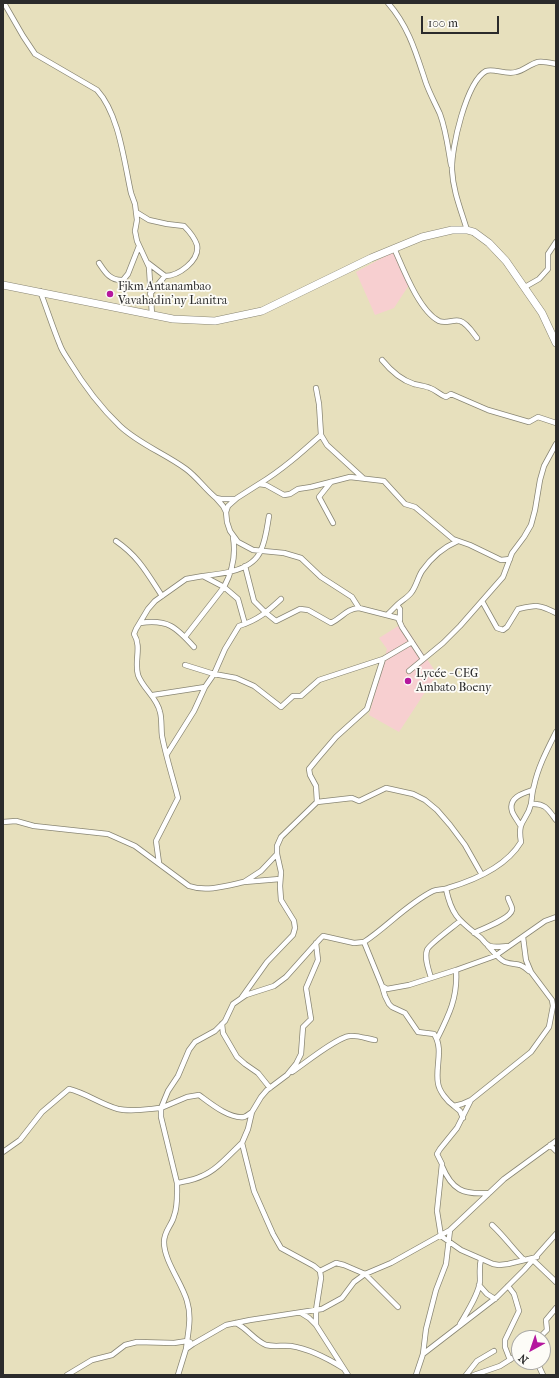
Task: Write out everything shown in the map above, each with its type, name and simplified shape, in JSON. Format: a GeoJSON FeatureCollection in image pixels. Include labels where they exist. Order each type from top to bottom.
{"type":"FeatureCollection","features":[{"type":"Feature","properties":{"kind":"street"},"geometry":{"type":"LineString","coordinates":[[4,3],[35,54],[97,90],[104,98],[112,114],[136,212],[137,220],[135,231],[149,267],[152,315]]}},
{"type":"Feature","properties":{"kind":"street"},"geometry":{"type":"LineString","coordinates":[[388,3],[406,28],[440,115],[452,169],[453,184],[467,230]]}},
{"type":"Feature","properties":{"kind":"street"},"geometry":{"type":"LineString","coordinates":[[452,169],[456,134],[464,107],[474,85],[479,78],[486,71],[492,70],[506,74],[516,72],[539,62],[556,64]]}},
{"type":"Feature","properties":{"kind":"street"},"geometry":{"type":"LineString","coordinates":[[136,212],[149,220],[184,226],[190,232],[197,246],[196,254],[192,261],[182,271],[171,276],[165,276],[146,261]]}},
{"type":"Feature","properties":{"kind":"street"},"geometry":{"type":"LineString","coordinates":[[3,285],[40,291],[173,319],[215,321],[262,311],[394,248],[422,237],[452,230],[467,230],[474,232],[489,243],[506,261],[526,287],[542,313],[556,343]]}},
{"type":"Feature","properties":{"kind":"street"},"geometry":{"type":"LineString","coordinates":[[526,287],[539,279],[548,269],[548,254],[556,242]]}},
{"type":"Feature","properties":{"kind":"street"},"geometry":{"type":"LineString","coordinates":[[99,263],[110,277],[117,280],[123,280],[128,274],[140,246]]}},
{"type":"Feature","properties":{"kind":"street"},"geometry":{"type":"LineString","coordinates":[[394,248],[417,296],[426,310],[439,321],[460,321],[464,323],[478,338]]}},
{"type":"Feature","properties":{"kind":"street"},"geometry":{"type":"LineString","coordinates":[[150,294],[165,276]]}},
{"type":"Feature","properties":{"kind":"street"},"geometry":{"type":"LineString","coordinates":[[40,291],[60,347],[80,378],[102,406],[119,426],[136,439],[167,456],[195,476],[216,498],[226,512]]}},
{"type":"Feature","properties":{"kind":"street"},"geometry":{"type":"LineString","coordinates":[[382,360],[394,373],[403,379],[413,384],[430,388],[442,396],[446,397],[451,394],[488,410],[529,422],[538,417],[556,423]]}},
{"type":"Feature","properties":{"kind":"street"},"geometry":{"type":"LineString","coordinates":[[316,388],[319,404],[321,435],[326,445],[363,478]]}},
{"type":"Feature","properties":{"kind":"street"},"geometry":{"type":"LineString","coordinates":[[321,435],[275,474],[235,499],[228,506],[226,512],[227,522],[230,531],[238,542],[253,550],[284,553],[301,558],[321,577],[352,597],[359,608]]}},
{"type":"Feature","properties":{"kind":"street"},"geometry":{"type":"LineString","coordinates":[[409,670],[443,643],[503,577],[512,553],[531,525],[544,466],[556,444]]}},
{"type":"Feature","properties":{"kind":"street"},"geometry":{"type":"LineString","coordinates":[[258,484],[266,485],[284,495],[290,494],[298,489],[350,477],[384,482],[405,504],[415,508],[453,539],[470,545],[501,560],[510,559]]}},
{"type":"Feature","properties":{"kind":"street"},"geometry":{"type":"LineString","coordinates":[[331,482],[320,497],[333,523]]}},
{"type":"Feature","properties":{"kind":"street"},"geometry":{"type":"LineString","coordinates":[[216,498],[235,499]]}},
{"type":"Feature","properties":{"kind":"street"},"geometry":{"type":"LineString","coordinates":[[159,863],[156,841],[178,798],[162,736],[160,711],[153,695],[139,677],[136,666],[138,640],[134,634],[148,610],[162,596],[186,579],[230,572],[245,566],[261,551],[265,539],[269,516]]}},
{"type":"Feature","properties":{"kind":"street"},"geometry":{"type":"LineString","coordinates":[[185,637],[229,579],[235,555],[233,535]]}},
{"type":"Feature","properties":{"kind":"street"},"geometry":{"type":"LineString","coordinates":[[116,541],[130,551],[143,565],[162,596]]}},
{"type":"Feature","properties":{"kind":"street"},"geometry":{"type":"LineString","coordinates":[[387,614],[412,592],[422,572],[428,564],[441,551],[458,541]]}},
{"type":"Feature","properties":{"kind":"street"},"geometry":{"type":"LineString","coordinates":[[245,566],[254,601],[276,621],[300,609],[308,610],[332,622],[350,609],[359,608],[387,614],[400,620]]}},
{"type":"Feature","properties":{"kind":"street"},"geometry":{"type":"LineString","coordinates":[[203,576],[224,587],[238,599],[245,624]]}},
{"type":"Feature","properties":{"kind":"street"},"geometry":{"type":"LineString","coordinates":[[167,754],[194,710],[205,687],[214,674],[225,649],[239,626],[254,621],[266,613],[281,599]]}},
{"type":"Feature","properties":{"kind":"street"},"geometry":{"type":"LineString","coordinates":[[482,601],[497,628],[503,630],[507,627],[518,609],[536,605],[556,613]]}},
{"type":"Feature","properties":{"kind":"street"},"geometry":{"type":"LineString","coordinates":[[397,605],[400,609],[400,620],[402,627],[423,659]]}},
{"type":"Feature","properties":{"kind":"street"},"geometry":{"type":"LineString","coordinates":[[140,623],[160,622],[169,624],[185,637],[194,647]]}},
{"type":"Feature","properties":{"kind":"street"},"geometry":{"type":"LineString","coordinates":[[185,665],[214,674],[236,678],[254,686],[281,706],[293,696],[301,696],[319,680],[383,659],[412,642]]}},
{"type":"Feature","properties":{"kind":"street"},"geometry":{"type":"LineString","coordinates":[[317,802],[318,793],[310,776],[310,769],[336,737],[367,709],[383,659]]}},
{"type":"Feature","properties":{"kind":"street"},"geometry":{"type":"LineString","coordinates":[[153,695],[205,687]]}},
{"type":"Feature","properties":{"kind":"street"},"geometry":{"type":"LineString","coordinates":[[178,1375],[186,1349],[190,1323],[187,1299],[168,1260],[164,1242],[166,1232],[174,1217],[177,1200],[177,1183],[161,1118],[161,1108],[168,1091],[178,1076],[189,1050],[195,1042],[215,1031],[222,1024],[233,1004],[246,995],[274,986],[286,977],[323,936],[354,943],[364,942],[409,907],[434,891],[446,889],[472,880],[495,868],[511,856],[521,842],[519,831],[520,825],[531,804],[533,790],[542,758],[556,732]]}},
{"type":"Feature","properties":{"kind":"street"},"geometry":{"type":"LineString","coordinates":[[240,999],[267,962],[293,935],[295,928],[294,921],[281,900],[281,872],[277,854],[277,846],[281,837],[317,802],[352,798],[359,801],[386,788],[413,794],[425,800],[437,810],[450,825],[465,845],[482,875]]}},
{"type":"Feature","properties":{"kind":"street"},"geometry":{"type":"LineString","coordinates":[[520,825],[512,811],[512,805],[518,795],[533,790]]}},
{"type":"Feature","properties":{"kind":"street"},"geometry":{"type":"LineString","coordinates":[[531,804],[542,805],[549,810],[556,820]]}},
{"type":"Feature","properties":{"kind":"street"},"geometry":{"type":"LineString","coordinates":[[3,822],[16,821],[34,826],[108,834],[136,846],[189,886],[197,889],[214,888],[244,882],[280,879]]}},
{"type":"Feature","properties":{"kind":"street"},"geometry":{"type":"LineString","coordinates":[[244,882],[261,871],[277,854]]}},
{"type":"Feature","properties":{"kind":"street"},"geometry":{"type":"LineString","coordinates":[[446,889],[452,909],[460,921],[480,938],[496,955],[506,962],[520,964],[531,972]]}},
{"type":"Feature","properties":{"kind":"street"},"geometry":{"type":"LineString","coordinates":[[474,934],[507,917],[512,912],[508,898]]}},
{"type":"Feature","properties":{"kind":"street"},"geometry":{"type":"LineString","coordinates":[[382,986],[387,989],[409,985],[496,955],[546,921],[556,917]]}},
{"type":"Feature","properties":{"kind":"street"},"geometry":{"type":"LineString","coordinates":[[432,978],[426,950],[429,945],[453,928],[460,921]]}},
{"type":"Feature","properties":{"kind":"street"},"geometry":{"type":"LineString","coordinates":[[454,1106],[471,1100],[531,1052],[550,1027],[554,1006],[552,1000],[531,972],[526,960],[523,937]]}},
{"type":"Feature","properties":{"kind":"street"},"geometry":{"type":"LineString","coordinates":[[364,942],[385,996],[392,1007],[405,1013],[418,1032],[434,1034],[437,1039],[439,1059],[438,1084],[444,1095],[460,1111],[463,1118]]}},
{"type":"Feature","properties":{"kind":"street"},"geometry":{"type":"LineString","coordinates":[[287,1075],[296,1064],[301,1054],[303,1028],[311,1019],[306,988],[318,960],[316,943]]}},
{"type":"Feature","properties":{"kind":"street"},"geometry":{"type":"LineString","coordinates":[[488,946],[511,946]]}},
{"type":"Feature","properties":{"kind":"street"},"geometry":{"type":"LineString","coordinates":[[437,1039],[455,998],[457,979],[456,970]]}},
{"type":"Feature","properties":{"kind":"street"},"geometry":{"type":"LineString","coordinates":[[222,1024],[223,1033],[237,1056],[258,1073],[270,1088]]}},
{"type":"Feature","properties":{"kind":"street"},"geometry":{"type":"LineString","coordinates":[[177,1183],[204,1176],[242,1143],[248,1129],[252,1112],[261,1097],[287,1075],[325,1050],[331,1044],[350,1036],[375,1040]]}},
{"type":"Feature","properties":{"kind":"street"},"geometry":{"type":"LineString","coordinates":[[3,1152],[20,1140],[42,1112],[69,1089],[80,1091],[94,1100],[119,1109],[161,1108],[187,1097],[199,1095],[222,1111],[235,1116],[245,1117],[252,1112]]}},
{"type":"Feature","properties":{"kind":"street"},"geometry":{"type":"LineString","coordinates":[[471,1100],[457,1128],[440,1148],[437,1154],[450,1182],[459,1189],[474,1194],[489,1193]]}},
{"type":"Feature","properties":{"kind":"street"},"geometry":{"type":"LineString","coordinates":[[186,1349],[226,1325],[322,1309],[342,1298],[354,1282],[365,1274],[391,1263],[450,1230],[504,1179],[556,1140]]}},
{"type":"Feature","properties":{"kind":"street"},"geometry":{"type":"LineString","coordinates":[[242,1143],[254,1191],[272,1234],[281,1248],[314,1266],[320,1271],[321,1278],[316,1310],[316,1325]]}},
{"type":"Feature","properties":{"kind":"street"},"geometry":{"type":"LineString","coordinates":[[550,1145],[556,1151]]}},
{"type":"Feature","properties":{"kind":"street"},"geometry":{"type":"LineString","coordinates":[[442,1164],[437,1211],[441,1236],[462,1250],[481,1259],[499,1265],[535,1259]]}},
{"type":"Feature","properties":{"kind":"street"},"geometry":{"type":"LineString","coordinates":[[492,1225],[505,1237],[524,1260]]}},
{"type":"Feature","properties":{"kind":"street"},"geometry":{"type":"LineString","coordinates":[[416,1375],[423,1354],[426,1329],[436,1290],[446,1264],[450,1230]]}},
{"type":"Feature","properties":{"kind":"street"},"geometry":{"type":"LineString","coordinates":[[423,1354],[495,1299],[535,1259],[556,1234]]}},
{"type":"Feature","properties":{"kind":"street"},"geometry":{"type":"LineString","coordinates":[[458,1327],[468,1310],[479,1285],[479,1266],[481,1259]]}},
{"type":"Feature","properties":{"kind":"street"},"geometry":{"type":"LineString","coordinates":[[535,1259],[556,1282]]}},
{"type":"Feature","properties":{"kind":"street"},"geometry":{"type":"LineString","coordinates":[[320,1271],[336,1263],[344,1264],[360,1271],[398,1306]]}},
{"type":"Feature","properties":{"kind":"street"},"geometry":{"type":"LineString","coordinates":[[479,1285],[486,1294],[495,1299]]}},
{"type":"Feature","properties":{"kind":"street"},"geometry":{"type":"LineString","coordinates":[[474,1375],[500,1366],[510,1360],[505,1347],[505,1340],[519,1311],[514,1294],[508,1286]]}},
{"type":"Feature","properties":{"kind":"street"},"geometry":{"type":"LineString","coordinates":[[547,1330],[546,1320],[556,1308]]}},
{"type":"Feature","properties":{"kind":"street"},"geometry":{"type":"LineString","coordinates":[[301,1312],[316,1325],[348,1375]]}},
{"type":"Feature","properties":{"kind":"street"},"geometry":{"type":"LineString","coordinates":[[236,1323],[245,1328],[253,1337],[268,1345],[292,1346],[308,1351],[326,1357],[344,1369]]}},
{"type":"Feature","properties":{"kind":"street"},"geometry":{"type":"LineString","coordinates":[[67,1375],[92,1360],[112,1355],[125,1345],[137,1342],[187,1341],[193,1344]]}},
{"type":"Feature","properties":{"kind":"street"},"geometry":{"type":"LineString","coordinates":[[466,1375],[477,1361],[494,1351]]}},
{"type":"Feature","properties":{"kind":"shaded area"},"geometry":{"type":"Polygon","coordinates":[[[393,252],[409,285],[394,308],[375,315],[356,272],[393,252]]]}},
{"type":"Feature","properties":{"kind":"shaded area"},"geometry":{"type":"Polygon","coordinates":[[[403,623],[437,674],[399,732],[369,715],[387,649],[379,638],[403,623]]]}},
{"type":"Feature","properties":{"kind":"place","name":"Fjkm Antanambao Vavahadin'ny Lanitra"},"geometry":{"type":"Point","coordinates":[110,294]}},
{"type":"Feature","properties":{"kind":"place","name":"Lycée - CEG Ambato Boeny"},"geometry":{"type":"Point","coordinates":[408,681]}}]}
